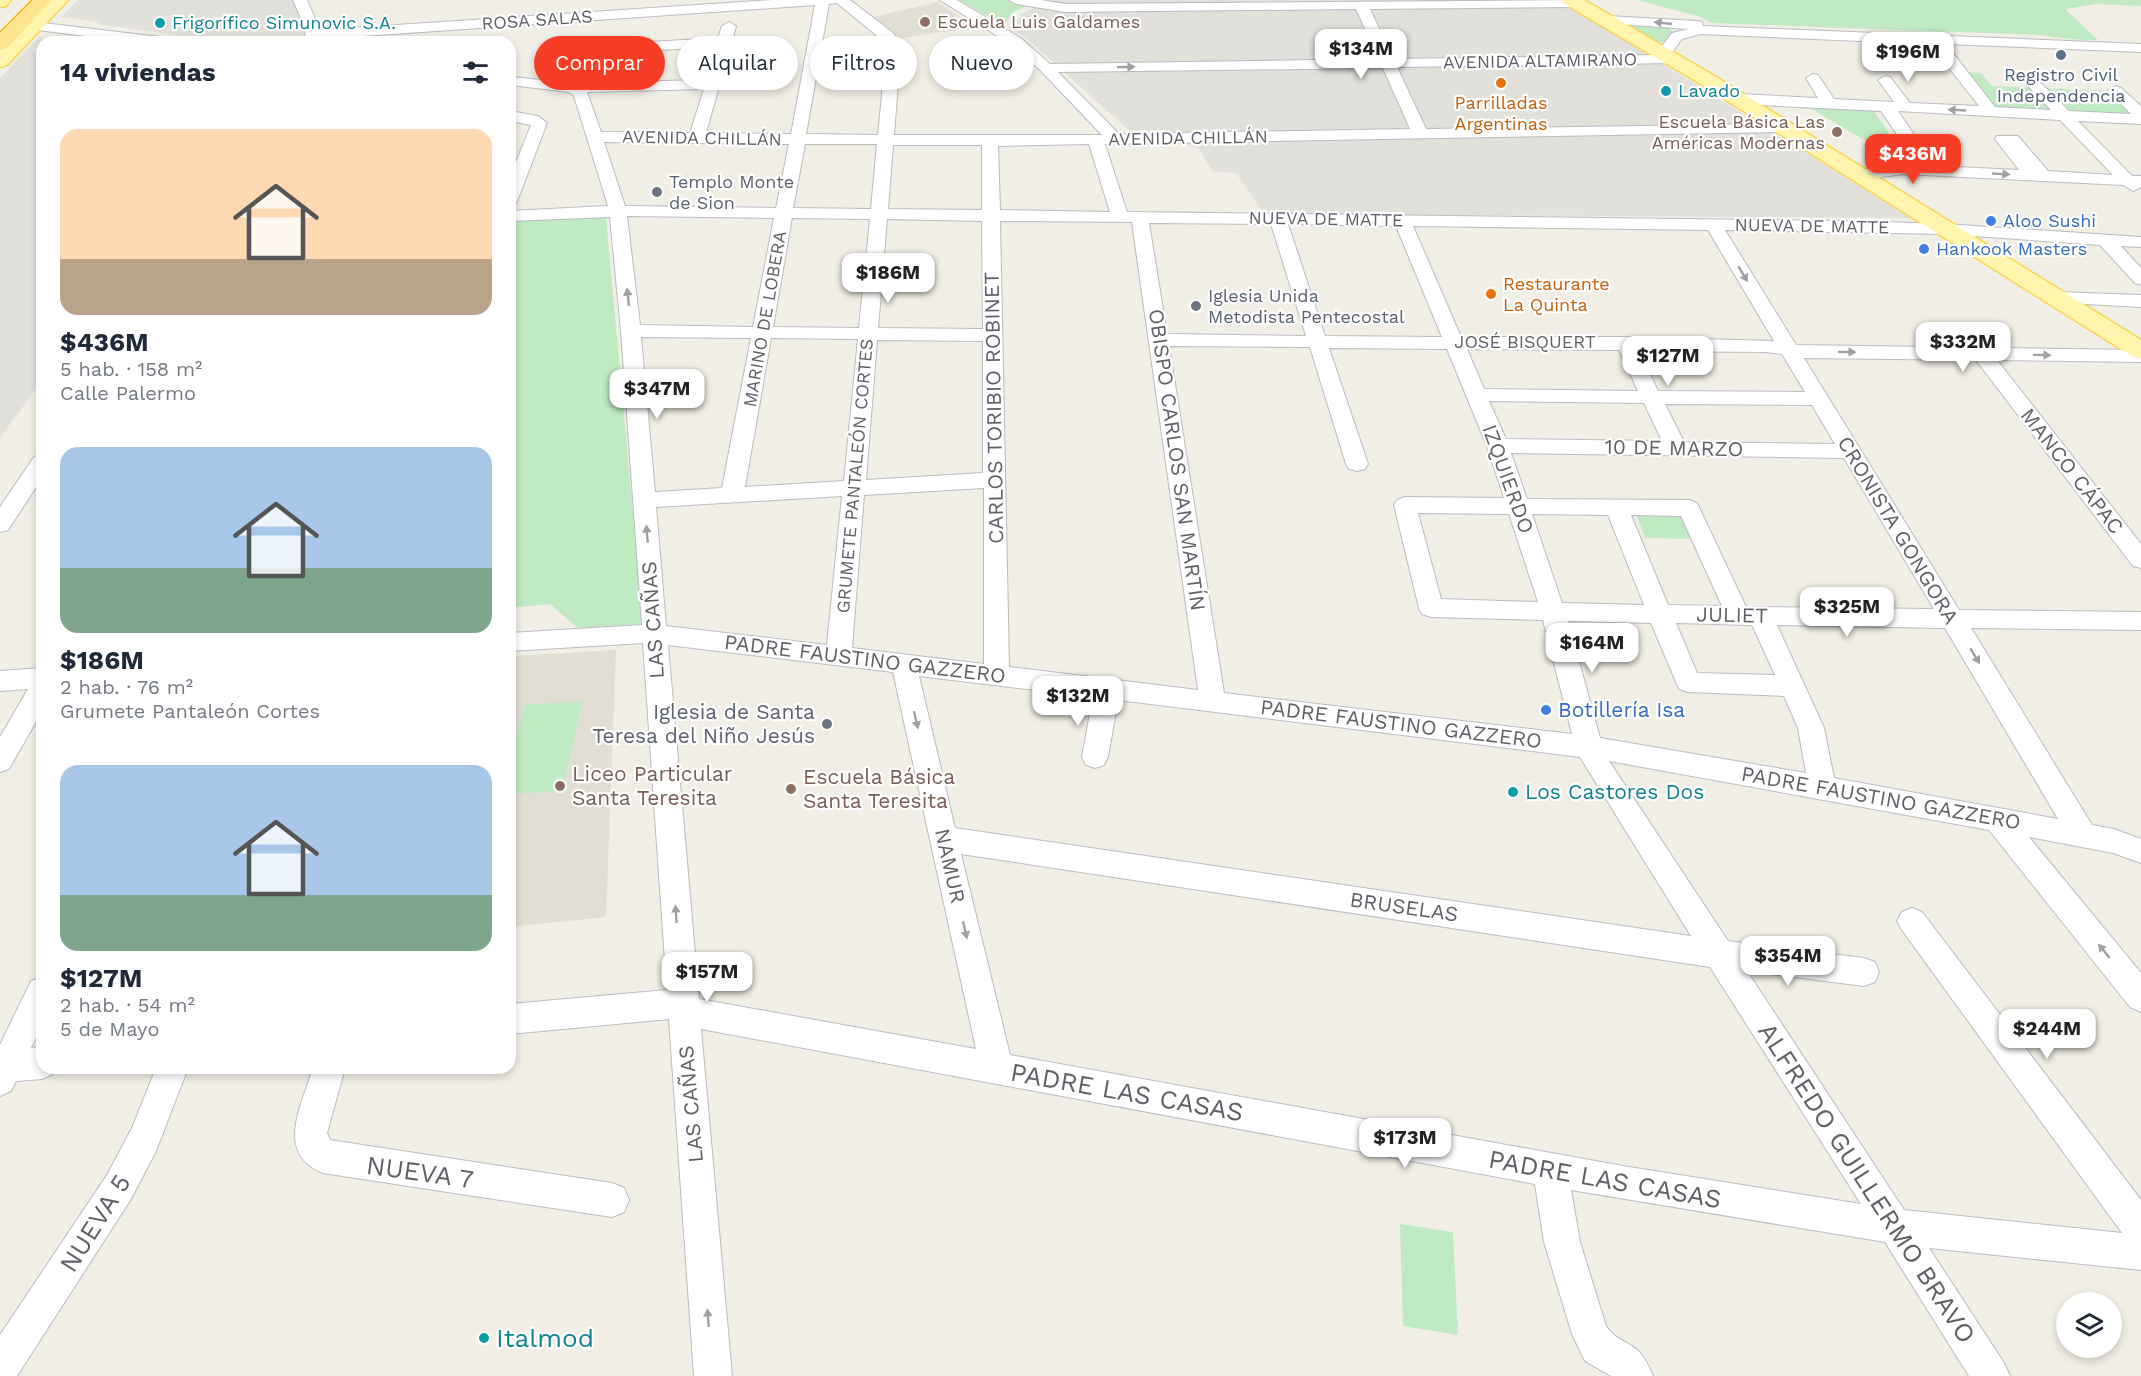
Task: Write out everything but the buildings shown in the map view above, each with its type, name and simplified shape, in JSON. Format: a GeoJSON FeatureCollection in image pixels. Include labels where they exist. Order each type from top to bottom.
{"type":"FeatureCollection","features":[{"type":"Feature","properties":{"kind":"highway"},"geometry":{"type":"LineString","coordinates":[[0,21],[21,0]]}},
{"type":"Feature","properties":{"kind":"highway"},"geometry":{"type":"LineString","coordinates":[[9,43],[43,0]]}},
{"type":"Feature","properties":{"kind":"main road"},"geometry":{"type":"LineString","coordinates":[[0,59],[9,43],[35,26],[59,0]]}},
{"type":"Feature","properties":{"kind":"main road"},"geometry":{"type":"LineString","coordinates":[[1574,1],[1740,99],[2141,353]]}},
{"type":"Feature","properties":{"kind":"street"},"geometry":{"type":"LineString","coordinates":[[300,0],[311,36]]}},
{"type":"Feature","properties":{"kind":"street"},"geometry":{"type":"LineString","coordinates":[[947,0],[1011,12],[1065,8],[1360,2],[1574,1]]}},
{"type":"Feature","properties":{"kind":"street","name":"ROSA SALAS"},"geometry":{"type":"LineString","coordinates":[[331,36],[511,17],[823,1],[848,2]]}},
{"type":"Feature","properties":{"kind":"street","name":"MARINO DE LOBERA"},"geometry":{"type":"LineString","coordinates":[[732,495],[823,1]]}},
{"type":"Feature","properties":{"kind":"street","name":"GRUMETE PANTALEÓN CORTES"},"geometry":{"type":"LineString","coordinates":[[839,654],[894,45],[888,36],[848,2]]}},
{"type":"Feature","properties":{"kind":"street"},"geometry":{"type":"LineString","coordinates":[[1360,2],[1420,133]]}},
{"type":"Feature","properties":{"kind":"street"},"geometry":{"type":"LineString","coordinates":[[726,36],[735,7]]}},
{"type":"Feature","properties":{"kind":"street"},"geometry":{"type":"LineString","coordinates":[[1011,12],[1017,42],[1046,68],[1115,139]]}},
{"type":"Feature","properties":{"kind":"street"},"geometry":{"type":"LineString","coordinates":[[1608,20],[1784,32],[2141,48]]}},
{"type":"Feature","properties":{"kind":"street"},"geometry":{"type":"LineString","coordinates":[[35,26],[118,36]]}},
{"type":"Feature","properties":{"kind":"street"},"geometry":{"type":"LineString","coordinates":[[1669,56],[1677,36],[1695,31],[1784,32]]}},
{"type":"Feature","properties":{"kind":"street"},"geometry":{"type":"LineString","coordinates":[[1934,39],[1991,112]]}},
{"type":"Feature","properties":{"kind":"street","name":"AVENIDA ALTAMIRANO"},"geometry":{"type":"LineString","coordinates":[[1046,68],[1669,56]]}},
{"type":"Feature","properties":{"kind":"street"},"geometry":{"type":"LineString","coordinates":[[1813,78],[1829,104]]}},
{"type":"Feature","properties":{"kind":"street"},"geometry":{"type":"LineString","coordinates":[[1885,80],[1905,107]]}},
{"type":"Feature","properties":{"kind":"street"},"geometry":{"type":"LineString","coordinates":[[516,82],[534,84]]}},
{"type":"Feature","properties":{"kind":"street"},"geometry":{"type":"LineString","coordinates":[[2037,87],[2063,115],[2134,181],[2141,194]]}},
{"type":"Feature","properties":{"kind":"street","name":"LAS CAÑAS"},"geometry":{"type":"LineString","coordinates":[[576,90],[581,95],[618,211],[631,331],[713,1376]]}},
{"type":"Feature","properties":{"kind":"street"},"geometry":{"type":"LineString","coordinates":[[697,138],[710,90]]}},
{"type":"Feature","properties":{"kind":"street"},"geometry":{"type":"LineString","coordinates":[[2116,91],[2141,117]]}},
{"type":"Feature","properties":{"kind":"street"},"geometry":{"type":"LineString","coordinates":[[1740,99],[2141,117]]}},
{"type":"Feature","properties":{"kind":"street"},"geometry":{"type":"LineString","coordinates":[[1886,106],[1930,170]]}},
{"type":"Feature","properties":{"kind":"street"},"geometry":{"type":"LineString","coordinates":[[516,117],[538,121],[539,125],[516,184]]}},
{"type":"Feature","properties":{"kind":"street","name":"AVENIDA CHILLÁN"},"geometry":{"type":"LineString","coordinates":[[593,137],[990,141],[1782,127]]}},
{"type":"Feature","properties":{"kind":"street","name":"OBISPO CARLOS SAN MARTÍN"},"geometry":{"type":"LineString","coordinates":[[1095,139],[1130,218],[1160,340],[1213,702]]}},
{"type":"Feature","properties":{"kind":"street","name":"CARLOS TORIBIO ROBINET"},"geometry":{"type":"LineString","coordinates":[[990,141],[997,675]]}},
{"type":"Feature","properties":{"kind":"street"},"geometry":{"type":"LineString","coordinates":[[2021,155],[2038,176]]}},
{"type":"Feature","properties":{"kind":"street"},"geometry":{"type":"LineString","coordinates":[[1859,175],[1894,169],[2134,181]]}},
{"type":"Feature","properties":{"kind":"street","name":"NUEVA DE MATTE"},"geometry":{"type":"LineString","coordinates":[[516,216],[618,211],[1713,224],[1945,229],[2141,242]]}},
{"type":"Feature","properties":{"kind":"street"},"geometry":{"type":"LineString","coordinates":[[1278,219],[1357,464]]}},
{"type":"Feature","properties":{"kind":"street","name":"IZQUIERDO"},"geometry":{"type":"LineString","coordinates":[[1402,220],[1498,446],[1553,612],[1589,747]]}},
{"type":"Feature","properties":{"kind":"street","name":"CRONISTA GONGORA"},"geometry":{"type":"LineString","coordinates":[[1713,224],[2083,835]]}},
{"type":"Feature","properties":{"kind":"street"},"geometry":{"type":"LineString","coordinates":[[2104,239],[2141,279]]}},
{"type":"Feature","properties":{"kind":"street"},"geometry":{"type":"LineString","coordinates":[[2056,298],[2141,301]]}},
{"type":"Feature","properties":{"kind":"street"},"geometry":{"type":"LineString","coordinates":[[631,331],[993,335]]}},
{"type":"Feature","properties":{"kind":"street","name":"JOSÉ BISQUERT"},"geometry":{"type":"LineString","coordinates":[[1160,340],[1625,343],[1766,346],[1806,352],[2141,353]]}},
{"type":"Feature","properties":{"kind":"street"},"geometry":{"type":"LineString","coordinates":[[1625,343],[1676,448]]}},
{"type":"Feature","properties":{"kind":"street","name":"MANCO CÁPAC"},"geometry":{"type":"LineString","coordinates":[[1982,354],[2141,560]]}},
{"type":"Feature","properties":{"kind":"street"},"geometry":{"type":"LineString","coordinates":[[1477,395],[1819,399]]}},
{"type":"Feature","properties":{"kind":"street","name":"10 DE MARZO"},"geometry":{"type":"LineString","coordinates":[[1498,446],[1850,451]]}},
{"type":"Feature","properties":{"kind":"street"},"geometry":{"type":"LineString","coordinates":[[0,524],[36,471]]}},
{"type":"Feature","properties":{"kind":"street"},"geometry":{"type":"LineString","coordinates":[[643,500],[994,480]]}},
{"type":"Feature","properties":{"kind":"street","name":"JULIET"},"geometry":{"type":"LineString","coordinates":[[1519,506],[1405,505],[1431,608],[1660,614],[2141,621]]}},
{"type":"Feature","properties":{"kind":"street"},"geometry":{"type":"LineString","coordinates":[[1519,506],[1689,508],[1792,686],[1811,728],[1822,786]]}},
{"type":"Feature","properties":{"kind":"street"},"geometry":{"type":"LineString","coordinates":[[1616,507],[1688,682],[1792,686]]}},
{"type":"Feature","properties":{"kind":"street","name":"PADRE FAUSTINO GAZZERO"},"geometry":{"type":"LineString","coordinates":[[516,642],[625,633],[654,634],[839,654],[1589,747],[1822,786],[2083,835],[2137,852]]}},
{"type":"Feature","properties":{"kind":"street","name":"NAMUR"},"geometry":{"type":"LineString","coordinates":[[903,663],[997,1069]]}},
{"type":"Feature","properties":{"kind":"street"},"geometry":{"type":"LineString","coordinates":[[0,681],[36,678]]}},
{"type":"Feature","properties":{"kind":"street"},"geometry":{"type":"LineString","coordinates":[[1095,757],[1107,689]]}},
{"type":"Feature","properties":{"kind":"street"},"geometry":{"type":"LineString","coordinates":[[0,761],[36,698]]}},
{"type":"Feature","properties":{"kind":"street","name":"ALFREDO GUILLERMO BRAVO"},"geometry":{"type":"LineString","coordinates":[[1589,747],[1605,778],[1991,1376]]}},
{"type":"Feature","properties":{"kind":"street"},"geometry":{"type":"LineString","coordinates":[[1999,821],[2141,997]]}},
{"type":"Feature","properties":{"kind":"street","name":"BRUSELAS"},"geometry":{"type":"LineString","coordinates":[[945,839],[1719,954],[1864,972]]}},
{"type":"Feature","properties":{"kind":"street"},"geometry":{"type":"LineString","coordinates":[[1912,921],[2141,1229]]}},
{"type":"Feature","properties":{"kind":"street"},"geometry":{"type":"LineString","coordinates":[[2,1071],[36,1003]]}},
{"type":"Feature","properties":{"kind":"street","name":"PADRE LAS CASAS"},"geometry":{"type":"LineString","coordinates":[[516,1018],[669,1004],[701,1014],[1550,1170],[1894,1227],[2141,1252]]}},
{"type":"Feature","properties":{"kind":"street"},"geometry":{"type":"LineString","coordinates":[[2,1071],[36,1064]]}},
{"type":"Feature","properties":{"kind":"street","name":"NUEVA 5"},"geometry":{"type":"LineString","coordinates":[[0,1368],[119,1186],[144,1139],[170,1074]]}},
{"type":"Feature","properties":{"kind":"street","name":"NUEVA 7"},"geometry":{"type":"LineString","coordinates":[[327,1074],[310,1133],[313,1148],[323,1156],[612,1200]]}},
{"type":"Feature","properties":{"kind":"street"},"geometry":{"type":"LineString","coordinates":[[1550,1170],[1562,1242],[1590,1334],[1598,1348],[1624,1363],[1634,1376]]}},
{"type":"Feature","properties":{"kind":"shaded area"},"geometry":{"type":"Polygon","coordinates":[[[78,0],[294,0],[306,36],[183,36],[61,17],[78,0]]]}},
{"type":"Feature","properties":{"kind":"shaded area"},"geometry":{"type":"Polygon","coordinates":[[[1036,0],[1559,0],[1911,218],[1264,214],[1236,173],[1213,172],[1198,148],[1131,132],[1034,45],[1034,36],[1023,36],[1009,28],[1022,14],[1043,2],[1036,0]]]}},
{"type":"Feature","properties":{"kind":"shaded area","name":"Escuela Luis Galdames"},"geometry":{"type":"Polygon","coordinates":[[[937,2],[976,27],[915,36],[898,36],[874,17],[937,2]]]}},
{"type":"Feature","properties":{"kind":"shaded area"},"geometry":{"type":"Polygon","coordinates":[[[36,40],[36,388],[0,438],[0,78],[36,40]]]}},
{"type":"Feature","properties":{"kind":"shaded area","name":"Liceo Particular Santa Teresita"},"geometry":{"type":"Polygon","coordinates":[[[616,650],[606,917],[516,926],[516,656],[616,650]]]}},
{"type":"Feature","properties":{"kind":"green space"},"geometry":{"type":"Polygon","coordinates":[[[959,0],[1018,0],[1033,4],[1015,11],[1003,25],[959,0]]]}},
{"type":"Feature","properties":{"kind":"green space"},"geometry":{"type":"Polygon","coordinates":[[[1637,0],[2141,0],[2141,6],[2096,4],[2065,9],[2098,40],[2040,35],[1712,23],[1701,17],[1637,0]]]}},
{"type":"Feature","properties":{"kind":"green space"},"geometry":{"type":"Polygon","coordinates":[[[1631,23],[1667,27],[1674,32],[1665,42],[1653,41],[1630,27],[1631,23]]]}},
{"type":"Feature","properties":{"kind":"green space"},"geometry":{"type":"Polygon","coordinates":[[[1964,72],[1981,73],[1992,86],[2112,91],[2138,115],[1993,108],[1964,72]]]}},
{"type":"Feature","properties":{"kind":"green space"},"geometry":{"type":"Polygon","coordinates":[[[1810,108],[1874,111],[1908,161],[1898,160],[1810,108]]]}},
{"type":"Feature","properties":{"kind":"green space"},"geometry":{"type":"Polygon","coordinates":[[[606,217],[643,624],[578,628],[550,604],[516,607],[516,221],[606,217]]]}},
{"type":"Feature","properties":{"kind":"green space"},"geometry":{"type":"Polygon","coordinates":[[[1637,516],[1688,517],[1698,539],[1645,538],[1637,516]]]}},
{"type":"Feature","properties":{"kind":"green space"},"geometry":{"type":"Polygon","coordinates":[[[582,701],[562,791],[516,794],[516,738],[525,705],[582,701]]]}},
{"type":"Feature","properties":{"kind":"green space"},"geometry":{"type":"Polygon","coordinates":[[[1400,1224],[1453,1232],[1458,1335],[1403,1326],[1400,1224]]]}},
{"type":"Feature","properties":{"kind":"place","name":"Escuela Luis Galdames"},"geometry":{"type":"Point","coordinates":[925,22]}},
{"type":"Feature","properties":{"kind":"place","name":"Frigorífico Simunovic S.A."},"geometry":{"type":"Point","coordinates":[160,23]}},
{"type":"Feature","properties":{"kind":"place","name":"Registro Civil Independencia"},"geometry":{"type":"Point","coordinates":[2061,55]}},
{"type":"Feature","properties":{"kind":"place","name":"Parrilladas Argentinas"},"geometry":{"type":"Point","coordinates":[1501,83]}},
{"type":"Feature","properties":{"kind":"place","name":"Lavado"},"geometry":{"type":"Point","coordinates":[1666,91]}},
{"type":"Feature","properties":{"kind":"place","name":"Escuela Básica Las Américas Modernas"},"geometry":{"type":"Point","coordinates":[1837,132]}},
{"type":"Feature","properties":{"kind":"place","name":"Templo Monte de Sion"},"geometry":{"type":"Point","coordinates":[657,192]}},
{"type":"Feature","properties":{"kind":"place","name":"Aloo Sushi"},"geometry":{"type":"Point","coordinates":[1991,221]}},
{"type":"Feature","properties":{"kind":"place","name":"Hankook Masters"},"geometry":{"type":"Point","coordinates":[1924,249]}},
{"type":"Feature","properties":{"kind":"place","name":"Restaurante La Quinta"},"geometry":{"type":"Point","coordinates":[1491,294]}},
{"type":"Feature","properties":{"kind":"place","name":"Iglesia Unida Metodista Pentecostal"},"geometry":{"type":"Point","coordinates":[1196,306]}},
{"type":"Feature","properties":{"kind":"place","name":"Botillería Isa"},"geometry":{"type":"Point","coordinates":[1546,710]}},
{"type":"Feature","properties":{"kind":"place","name":"Iglesia de Santa Teresa del Niño Jesús"},"geometry":{"type":"Point","coordinates":[827,724]}},
{"type":"Feature","properties":{"kind":"place","name":"Liceo Particular Santa Teresita"},"geometry":{"type":"Point","coordinates":[560,786]}},
{"type":"Feature","properties":{"kind":"place","name":"Escuela Básica Santa Teresita"},"geometry":{"type":"Point","coordinates":[791,789]}},
{"type":"Feature","properties":{"kind":"place","name":"Los Castores Dos"},"geometry":{"type":"Point","coordinates":[1513,792]}},
{"type":"Feature","properties":{"kind":"place","name":"Italmod"},"geometry":{"type":"Point","coordinates":[484,1338]}}]}
